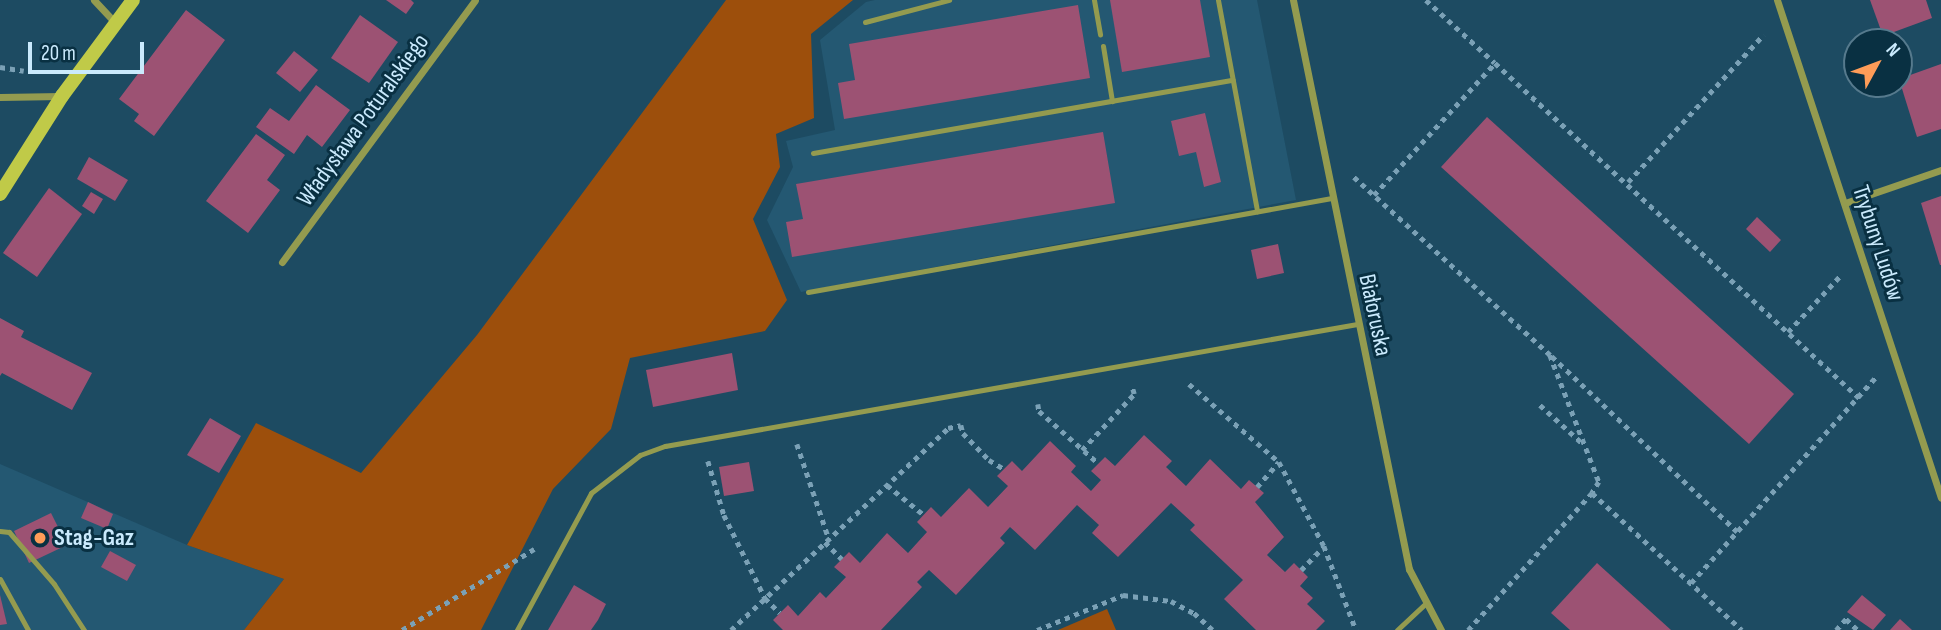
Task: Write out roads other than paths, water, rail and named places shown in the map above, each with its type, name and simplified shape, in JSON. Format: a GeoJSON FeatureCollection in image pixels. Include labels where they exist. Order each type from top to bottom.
{"type":"FeatureCollection","features":[{"type":"Feature","properties":{"kind":"street"},"geometry":{"type":"LineString","coordinates":[[94,0],[116,24]]}},
{"type":"Feature","properties":{"kind":"street"},"geometry":{"type":"LineString","coordinates":[[0,194],[62,96],[133,0]]}},
{"type":"Feature","properties":{"kind":"street","name":"Władysława Poturalskiego"},"geometry":{"type":"LineString","coordinates":[[282,262],[475,0]]}},
{"type":"Feature","properties":{"kind":"street","name":"Białoruska"},"geometry":{"type":"LineString","coordinates":[[1293,0],[1409,569],[1441,630]]}},
{"type":"Feature","properties":{"kind":"street","name":"Trybuny Ludów"},"geometry":{"type":"LineString","coordinates":[[1777,0],[1941,498]]}},
{"type":"Feature","properties":{"kind":"street"},"geometry":{"type":"LineString","coordinates":[[0,97],[62,96]]}},
{"type":"Feature","properties":{"kind":"street"},"geometry":{"type":"LineString","coordinates":[[1844,203],[1941,170]]}},
{"type":"Feature","properties":{"kind":"lane"},"geometry":{"type":"LineString","coordinates":[[865,22],[949,0]]}},
{"type":"Feature","properties":{"kind":"lane"},"geometry":{"type":"LineString","coordinates":[[1094,0],[1100,34]]}},
{"type":"Feature","properties":{"kind":"lane"},"geometry":{"type":"LineString","coordinates":[[1218,0],[1258,211]]}},
{"type":"Feature","properties":{"kind":"lane"},"geometry":{"type":"LineString","coordinates":[[1102,46],[1112,101]]}},
{"type":"Feature","properties":{"kind":"lane"},"geometry":{"type":"LineString","coordinates":[[813,153],[1233,80]]}},
{"type":"Feature","properties":{"kind":"lane"},"geometry":{"type":"LineString","coordinates":[[808,292],[1332,198]]}},
{"type":"Feature","properties":{"kind":"lane"},"geometry":{"type":"LineString","coordinates":[[517,630],[591,494],[615,470],[640,455],[704,439],[1357,324]]}},
{"type":"Feature","properties":{"kind":"lane"},"geometry":{"type":"LineString","coordinates":[[0,531],[9,532],[54,584],[84,630]]}},
{"type":"Feature","properties":{"kind":"lane"},"geometry":{"type":"LineString","coordinates":[[0,579],[28,630]]}},
{"type":"Feature","properties":{"kind":"lane"},"geometry":{"type":"LineString","coordinates":[[1397,630],[1425,604]]}},
{"type":"Feature","properties":{"kind":"place","name":"Stag-Gaz"},"geometry":{"type":"Point","coordinates":[40,538]}}]}
